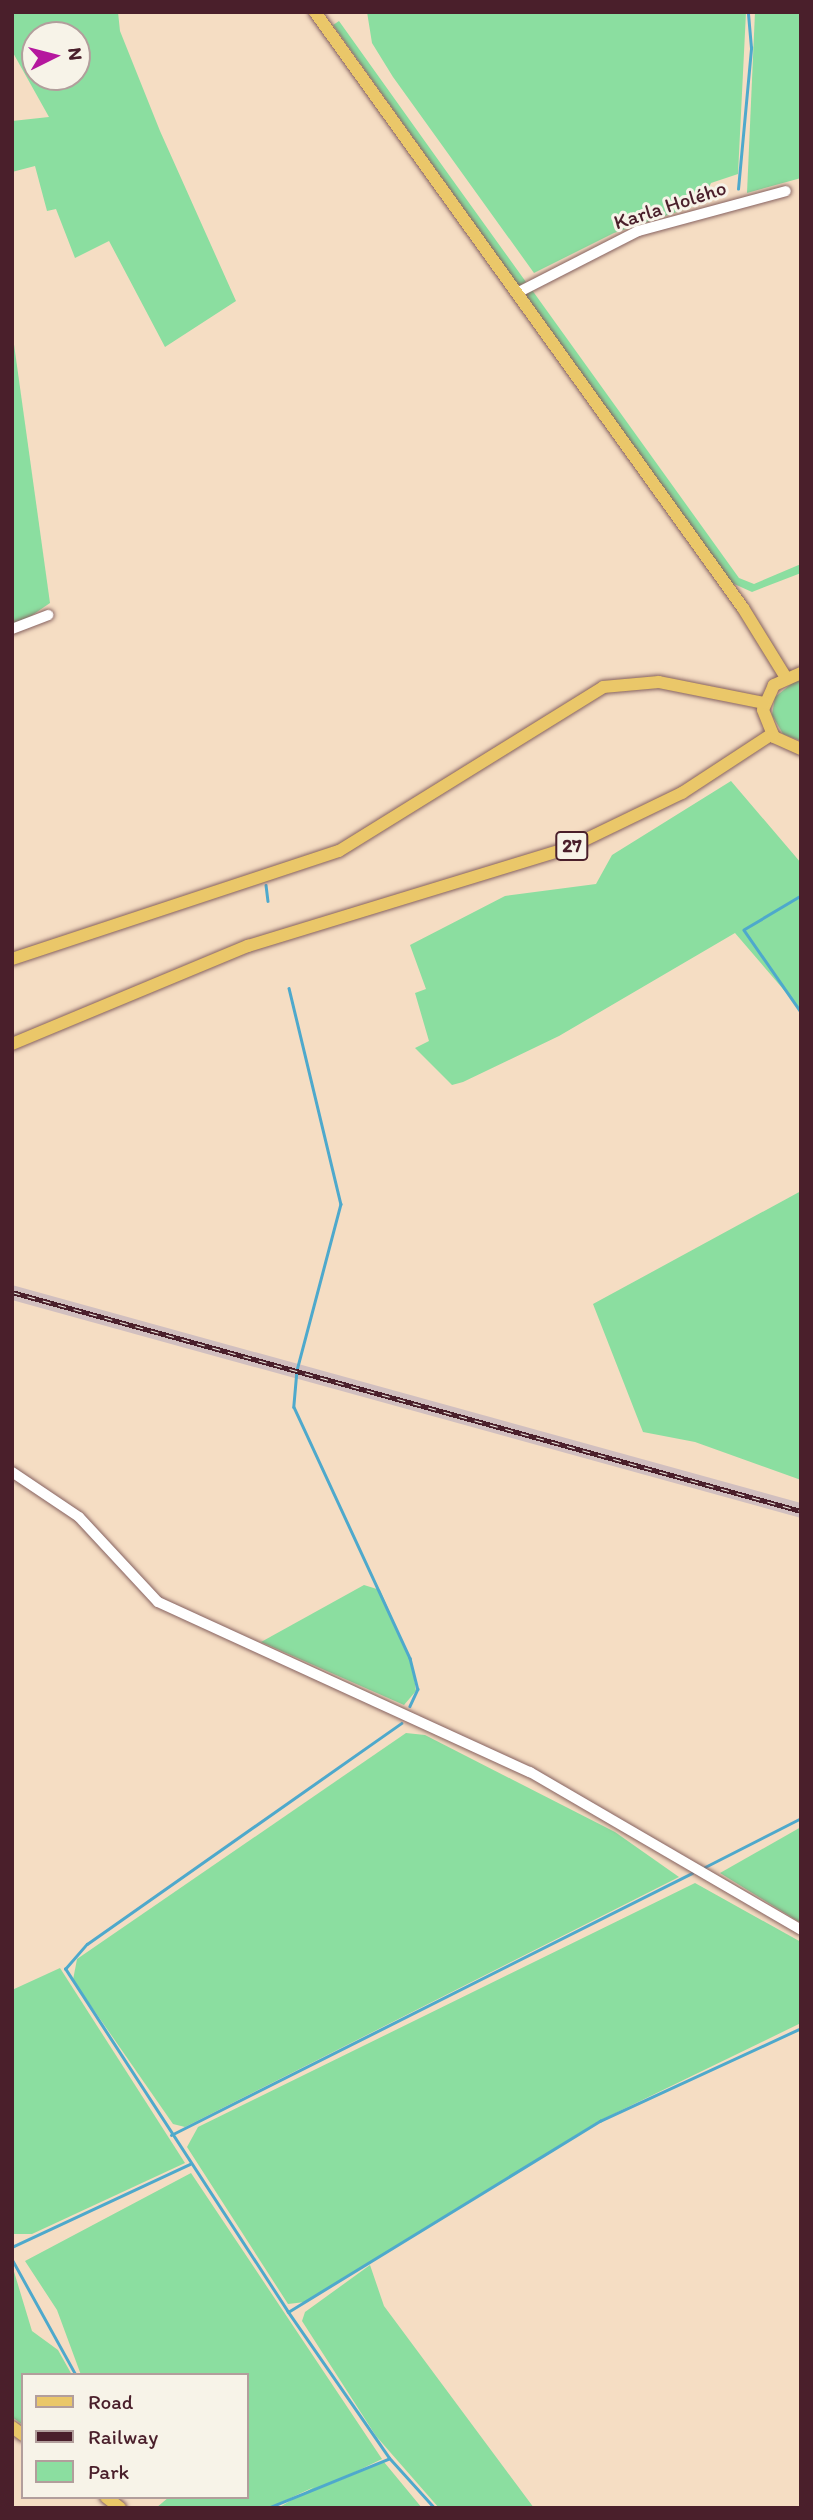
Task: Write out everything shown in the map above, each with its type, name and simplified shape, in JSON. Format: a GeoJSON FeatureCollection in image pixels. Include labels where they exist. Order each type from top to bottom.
{"type":"FeatureCollection","features":[{"type":"Feature","properties":{"kind":"main road"},"geometry":{"type":"LineString","coordinates":[[315,12],[517,293],[785,677]]}},
{"type":"Feature","properties":{"kind":"main road"},"geometry":{"type":"LineString","coordinates":[[764,703],[785,677],[801,673]]}},
{"type":"Feature","properties":{"kind":"main road"},"geometry":{"type":"LineString","coordinates":[[12,959],[339,852],[603,687],[659,682],[764,703]]}},
{"type":"Feature","properties":{"kind":"main road"},"geometry":{"type":"LineString","coordinates":[[764,703],[772,734],[801,748]]}},
{"type":"Feature","properties":{"kind":"main road","name":"27"},"geometry":{"type":"LineString","coordinates":[[12,1044],[248,946],[568,848],[682,793],[772,734]]}},
{"type":"Feature","properties":{"kind":"street","name":"Karla Holého"},"geometry":{"type":"LineString","coordinates":[[517,293],[638,232],[786,191]]}},
{"type":"Feature","properties":{"kind":"street"},"geometry":{"type":"LineString","coordinates":[[12,629],[48,615]]}},
{"type":"Feature","properties":{"kind":"street"},"geometry":{"type":"LineString","coordinates":[[12,1472],[79,1517],[158,1602],[530,1772],[801,1930]]}},
{"type":"Feature","properties":{"kind":"shaded area"},"geometry":{"type":"Polygon","coordinates":[[[12,1285],[801,1503],[801,1518],[12,1300],[12,1285]]]}},
{"type":"Feature","properties":{"kind":"green space"},"geometry":{"type":"Polygon","coordinates":[[[12,12],[118,12],[120,31],[160,131],[236,301],[165,347],[109,241],[75,258],[56,209],[47,211],[35,166],[12,172],[12,121],[49,117],[34,91],[91,91],[91,21],[21,21],[21,67],[12,51],[12,12]]]}},
{"type":"Feature","properties":{"kind":"green space"},"geometry":{"type":"Polygon","coordinates":[[[367,12],[746,12],[738,174],[711,183],[701,204],[614,233],[534,273],[393,77],[372,43],[367,12]]]}},
{"type":"Feature","properties":{"kind":"green space"},"geometry":{"type":"Polygon","coordinates":[[[755,12],[801,12],[801,178],[747,193],[755,12]]]}},
{"type":"Feature","properties":{"kind":"green space"},"geometry":{"type":"Polygon","coordinates":[[[339,21],[526,282],[519,286],[333,25],[339,21]]]}},
{"type":"Feature","properties":{"kind":"green space"},"geometry":{"type":"Polygon","coordinates":[[[532,290],[739,578],[754,584],[801,564],[801,573],[752,592],[732,583],[525,294],[532,290]]]}},
{"type":"Feature","properties":{"kind":"green space"},"geometry":{"type":"Polygon","coordinates":[[[12,330],[50,603],[12,629],[12,330]]]}},
{"type":"Feature","properties":{"kind":"green space"},"geometry":{"type":"Polygon","coordinates":[[[795,681],[801,681],[801,741],[783,734],[772,715],[775,697],[795,681]]]}},
{"type":"Feature","properties":{"kind":"green space"},"geometry":{"type":"Polygon","coordinates":[[[731,781],[801,863],[801,1010],[735,933],[559,1036],[463,1082],[452,1085],[415,1048],[429,1041],[415,993],[426,989],[410,945],[505,896],[596,884],[612,855],[731,781]]]}},
{"type":"Feature","properties":{"kind":"green space"},"geometry":{"type":"Polygon","coordinates":[[[801,1191],[801,1480],[695,1442],[643,1432],[593,1304],[801,1191]]]}},
{"type":"Feature","properties":{"kind":"green space"},"geometry":{"type":"Polygon","coordinates":[[[364,1585],[380,1590],[412,1663],[416,1691],[404,1705],[261,1642],[364,1585]]]}},
{"type":"Feature","properties":{"kind":"green space"},"geometry":{"type":"Polygon","coordinates":[[[406,1733],[425,1735],[615,1832],[679,1877],[185,2127],[173,2124],[73,1980],[77,1959],[406,1733]]]}},
{"type":"Feature","properties":{"kind":"green space"},"geometry":{"type":"Polygon","coordinates":[[[801,1827],[801,1923],[720,1873],[801,1827]]]}},
{"type":"Feature","properties":{"kind":"green space"},"geometry":{"type":"Polygon","coordinates":[[[695,1883],[801,1942],[801,2023],[599,2121],[305,2302],[288,2304],[187,2147],[198,2127],[695,1883]]]}},
{"type":"Feature","properties":{"kind":"green space"},"geometry":{"type":"Polygon","coordinates":[[[60,1968],[185,2163],[32,2234],[12,2234],[12,1990],[60,1968]]]}},
{"type":"Feature","properties":{"kind":"green space"},"geometry":{"type":"Polygon","coordinates":[[[191,2173],[382,2459],[326,2486],[384,2462],[422,2508],[278,2508],[314,2487],[269,2508],[156,2508],[167,2499],[248,2499],[248,2373],[80,2373],[57,2310],[25,2261],[191,2173]]]}},
{"type":"Feature","properties":{"kind":"green space"},"geometry":{"type":"Polygon","coordinates":[[[12,2265],[32,2331],[58,2350],[71,2373],[21,2373],[21,2424],[12,2417],[12,2265]]]}},
{"type":"Feature","properties":{"kind":"green space"},"geometry":{"type":"Polygon","coordinates":[[[370,2265],[384,2306],[534,2508],[439,2508],[376,2436],[302,2321],[305,2312],[370,2265]]]}},
{"type":"Feature","properties":{"kind":"waterway"},"geometry":{"type":"LineString","coordinates":[[738,189],[751,48],[748,12]]}},
{"type":"Feature","properties":{"kind":"waterway"},"geometry":{"type":"LineString","coordinates":[[266,885],[268,901]]}},
{"type":"Feature","properties":{"kind":"waterway"},"geometry":{"type":"LineString","coordinates":[[801,896],[744,930],[801,1012]]}},
{"type":"Feature","properties":{"kind":"waterway"},"geometry":{"type":"LineString","coordinates":[[289,988],[341,1204],[297,1370],[294,1407],[410,1658],[418,1689],[410,1706]]}},
{"type":"Feature","properties":{"kind":"waterway"},"geometry":{"type":"LineString","coordinates":[[288,2312],[65,1969],[87,1944],[401,1723]]}},
{"type":"Feature","properties":{"kind":"waterway"},"geometry":{"type":"LineString","coordinates":[[705,1867],[801,1818]]}},
{"type":"Feature","properties":{"kind":"waterway"},"geometry":{"type":"LineString","coordinates":[[171,2135],[692,1873]]}},
{"type":"Feature","properties":{"kind":"waterway"},"geometry":{"type":"LineString","coordinates":[[434,2508],[389,2458],[288,2312],[600,2121],[801,2028]]}},
{"type":"Feature","properties":{"kind":"waterway"},"geometry":{"type":"LineString","coordinates":[[12,2247],[190,2164]]}},
{"type":"Feature","properties":{"kind":"waterway"},"geometry":{"type":"LineString","coordinates":[[12,2259],[75,2373]]}},
{"type":"Feature","properties":{"kind":"waterway"},"geometry":{"type":"LineString","coordinates":[[268,2508],[388,2459]]}},
{"type":"Feature","properties":{"kind":"railway"},"geometry":{"type":"LineString","coordinates":[[12,1292],[801,1511]]}}]}
